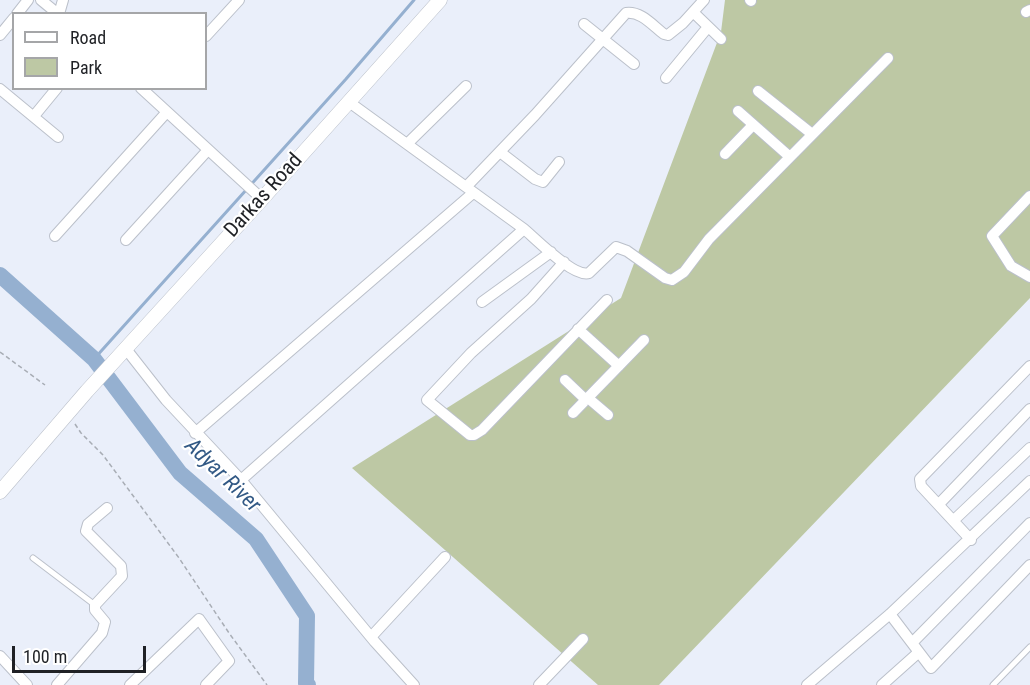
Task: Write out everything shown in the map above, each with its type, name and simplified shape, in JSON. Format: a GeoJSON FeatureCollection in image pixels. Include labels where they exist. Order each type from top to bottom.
{"type":"FeatureCollection","features":[{"type":"Feature","properties":{"kind":"main road","name":"Darkas Road"},"geometry":{"type":"LineString","coordinates":[[0,492],[122,354],[254,192],[349,102],[440,0]]}},
{"type":"Feature","properties":{"kind":"street"},"geometry":{"type":"LineString","coordinates":[[19,12],[28,0]]}},
{"type":"Feature","properties":{"kind":"street"},"geometry":{"type":"LineString","coordinates":[[41,0],[56,12]]}},
{"type":"Feature","properties":{"kind":"street"},"geometry":{"type":"LineString","coordinates":[[207,35],[239,0]]}},
{"type":"Feature","properties":{"kind":"street"},"geometry":{"type":"LineString","coordinates":[[195,433],[470,190],[500,152],[626,13],[639,14],[664,34],[669,35],[704,0]]}},
{"type":"Feature","properties":{"kind":"street"},"geometry":{"type":"LineString","coordinates":[[693,12],[721,39]]}},
{"type":"Feature","properties":{"kind":"street"},"geometry":{"type":"LineString","coordinates":[[0,35],[12,20]]}},
{"type":"Feature","properties":{"kind":"street"},"geometry":{"type":"LineString","coordinates":[[584,24],[634,64]]}},
{"type":"Feature","properties":{"kind":"street"},"geometry":{"type":"LineString","coordinates":[[666,78],[708,27]]}},
{"type":"Feature","properties":{"kind":"street"},"geometry":{"type":"LineString","coordinates":[[349,102],[524,228],[577,272],[585,275],[589,273],[615,247],[627,251],[665,278],[672,280],[678,278],[709,239],[888,58]]}},
{"type":"Feature","properties":{"kind":"street"},"geometry":{"type":"LineString","coordinates":[[407,144],[466,86]]}},
{"type":"Feature","properties":{"kind":"street"},"geometry":{"type":"LineString","coordinates":[[0,88],[58,137]]}},
{"type":"Feature","properties":{"kind":"street"},"geometry":{"type":"LineString","coordinates":[[34,116],[55,90]]}},
{"type":"Feature","properties":{"kind":"street"},"geometry":{"type":"LineString","coordinates":[[150,91],[166,113],[254,192]]}},
{"type":"Feature","properties":{"kind":"street"},"geometry":{"type":"LineString","coordinates":[[758,91],[812,134]]}},
{"type":"Feature","properties":{"kind":"street"},"geometry":{"type":"LineString","coordinates":[[738,111],[790,157]]}},
{"type":"Feature","properties":{"kind":"street"},"geometry":{"type":"LineString","coordinates":[[55,236],[166,113]]}},
{"type":"Feature","properties":{"kind":"street"},"geometry":{"type":"LineString","coordinates":[[725,154],[753,125]]}},
{"type":"Feature","properties":{"kind":"street"},"geometry":{"type":"LineString","coordinates":[[126,240],[207,151]]}},
{"type":"Feature","properties":{"kind":"street"},"geometry":{"type":"LineString","coordinates":[[500,152],[535,179],[543,182],[559,162]]}},
{"type":"Feature","properties":{"kind":"street"},"geometry":{"type":"LineString","coordinates":[[1030,196],[992,236],[1011,266],[1030,277]]}},
{"type":"Feature","properties":{"kind":"street"},"geometry":{"type":"LineString","coordinates":[[241,480],[524,228]]}},
{"type":"Feature","properties":{"kind":"street"},"geometry":{"type":"LineString","coordinates":[[482,302],[551,252]]}},
{"type":"Feature","properties":{"kind":"street"},"geometry":{"type":"LineString","coordinates":[[564,262],[531,299],[471,353],[427,400],[470,435],[474,435],[482,430],[607,300]]}},
{"type":"Feature","properties":{"kind":"street"},"geometry":{"type":"LineString","coordinates":[[578,330],[619,366]]}},
{"type":"Feature","properties":{"kind":"street"},"geometry":{"type":"LineString","coordinates":[[573,413],[644,340]]}},
{"type":"Feature","properties":{"kind":"street"},"geometry":{"type":"LineString","coordinates":[[122,354],[241,480],[371,637],[414,685]]}},
{"type":"Feature","properties":{"kind":"street"},"geometry":{"type":"LineString","coordinates":[[971,540],[921,486],[920,479],[1030,366]]}},
{"type":"Feature","properties":{"kind":"street"},"geometry":{"type":"LineString","coordinates":[[565,380],[608,415]]}},
{"type":"Feature","properties":{"kind":"street"},"geometry":{"type":"LineString","coordinates":[[939,504],[1030,409]]}},
{"type":"Feature","properties":{"kind":"street"},"geometry":{"type":"LineString","coordinates":[[954,520],[1030,448]]}},
{"type":"Feature","properties":{"kind":"street"},"geometry":{"type":"LineString","coordinates":[[807,685],[890,614],[1030,482]]}},
{"type":"Feature","properties":{"kind":"street"},"geometry":{"type":"LineString","coordinates":[[57,685],[102,633],[105,622],[94,609],[95,605],[119,580],[123,571],[121,566],[86,531],[88,524],[107,508]]}},
{"type":"Feature","properties":{"kind":"street"},"geometry":{"type":"LineString","coordinates":[[882,685],[1030,523]]}},
{"type":"Feature","properties":{"kind":"street"},"geometry":{"type":"LineString","coordinates":[[371,637],[445,557]]}},
{"type":"Feature","properties":{"kind":"street"},"geometry":{"type":"LineString","coordinates":[[890,614],[932,668],[1030,565]]}},
{"type":"Feature","properties":{"kind":"street"},"geometry":{"type":"LineString","coordinates":[[130,685],[200,619],[229,661],[206,685]]}},
{"type":"Feature","properties":{"kind":"street"},"geometry":{"type":"LineString","coordinates":[[539,685],[583,639]]}},
{"type":"Feature","properties":{"kind":"street"},"geometry":{"type":"LineString","coordinates":[[0,656],[27,685]]}},
{"type":"Feature","properties":{"kind":"lane"},"geometry":{"type":"LineString","coordinates":[[33,558],[95,605]]}},
{"type":"Feature","properties":{"kind":"lane"},"geometry":{"type":"LineString","coordinates":[[993,685],[1030,647]]}},
{"type":"Feature","properties":{"kind":"path"},"geometry":{"type":"LineString","coordinates":[[0,352],[45,385]]}},
{"type":"Feature","properties":{"kind":"path"},"geometry":{"type":"LineString","coordinates":[[68,413],[81,433],[103,455],[179,558],[267,685]]}},
{"type":"Feature","properties":{"kind":"green space"},"geometry":{"type":"Polygon","coordinates":[[[725,0],[1030,0],[1030,298],[659,685],[598,685],[352,468],[621,298],[721,32],[725,0]]]}},
{"type":"Feature","properties":{"kind":"waterway"},"geometry":{"type":"LineString","coordinates":[[94,359],[346,79],[414,0]]}},
{"type":"Feature","properties":{"kind":"waterway","name":"Adyar River"},"geometry":{"type":"LineString","coordinates":[[0,275],[94,359],[180,473],[256,539],[307,616],[306,683],[308,685]]}}]}
